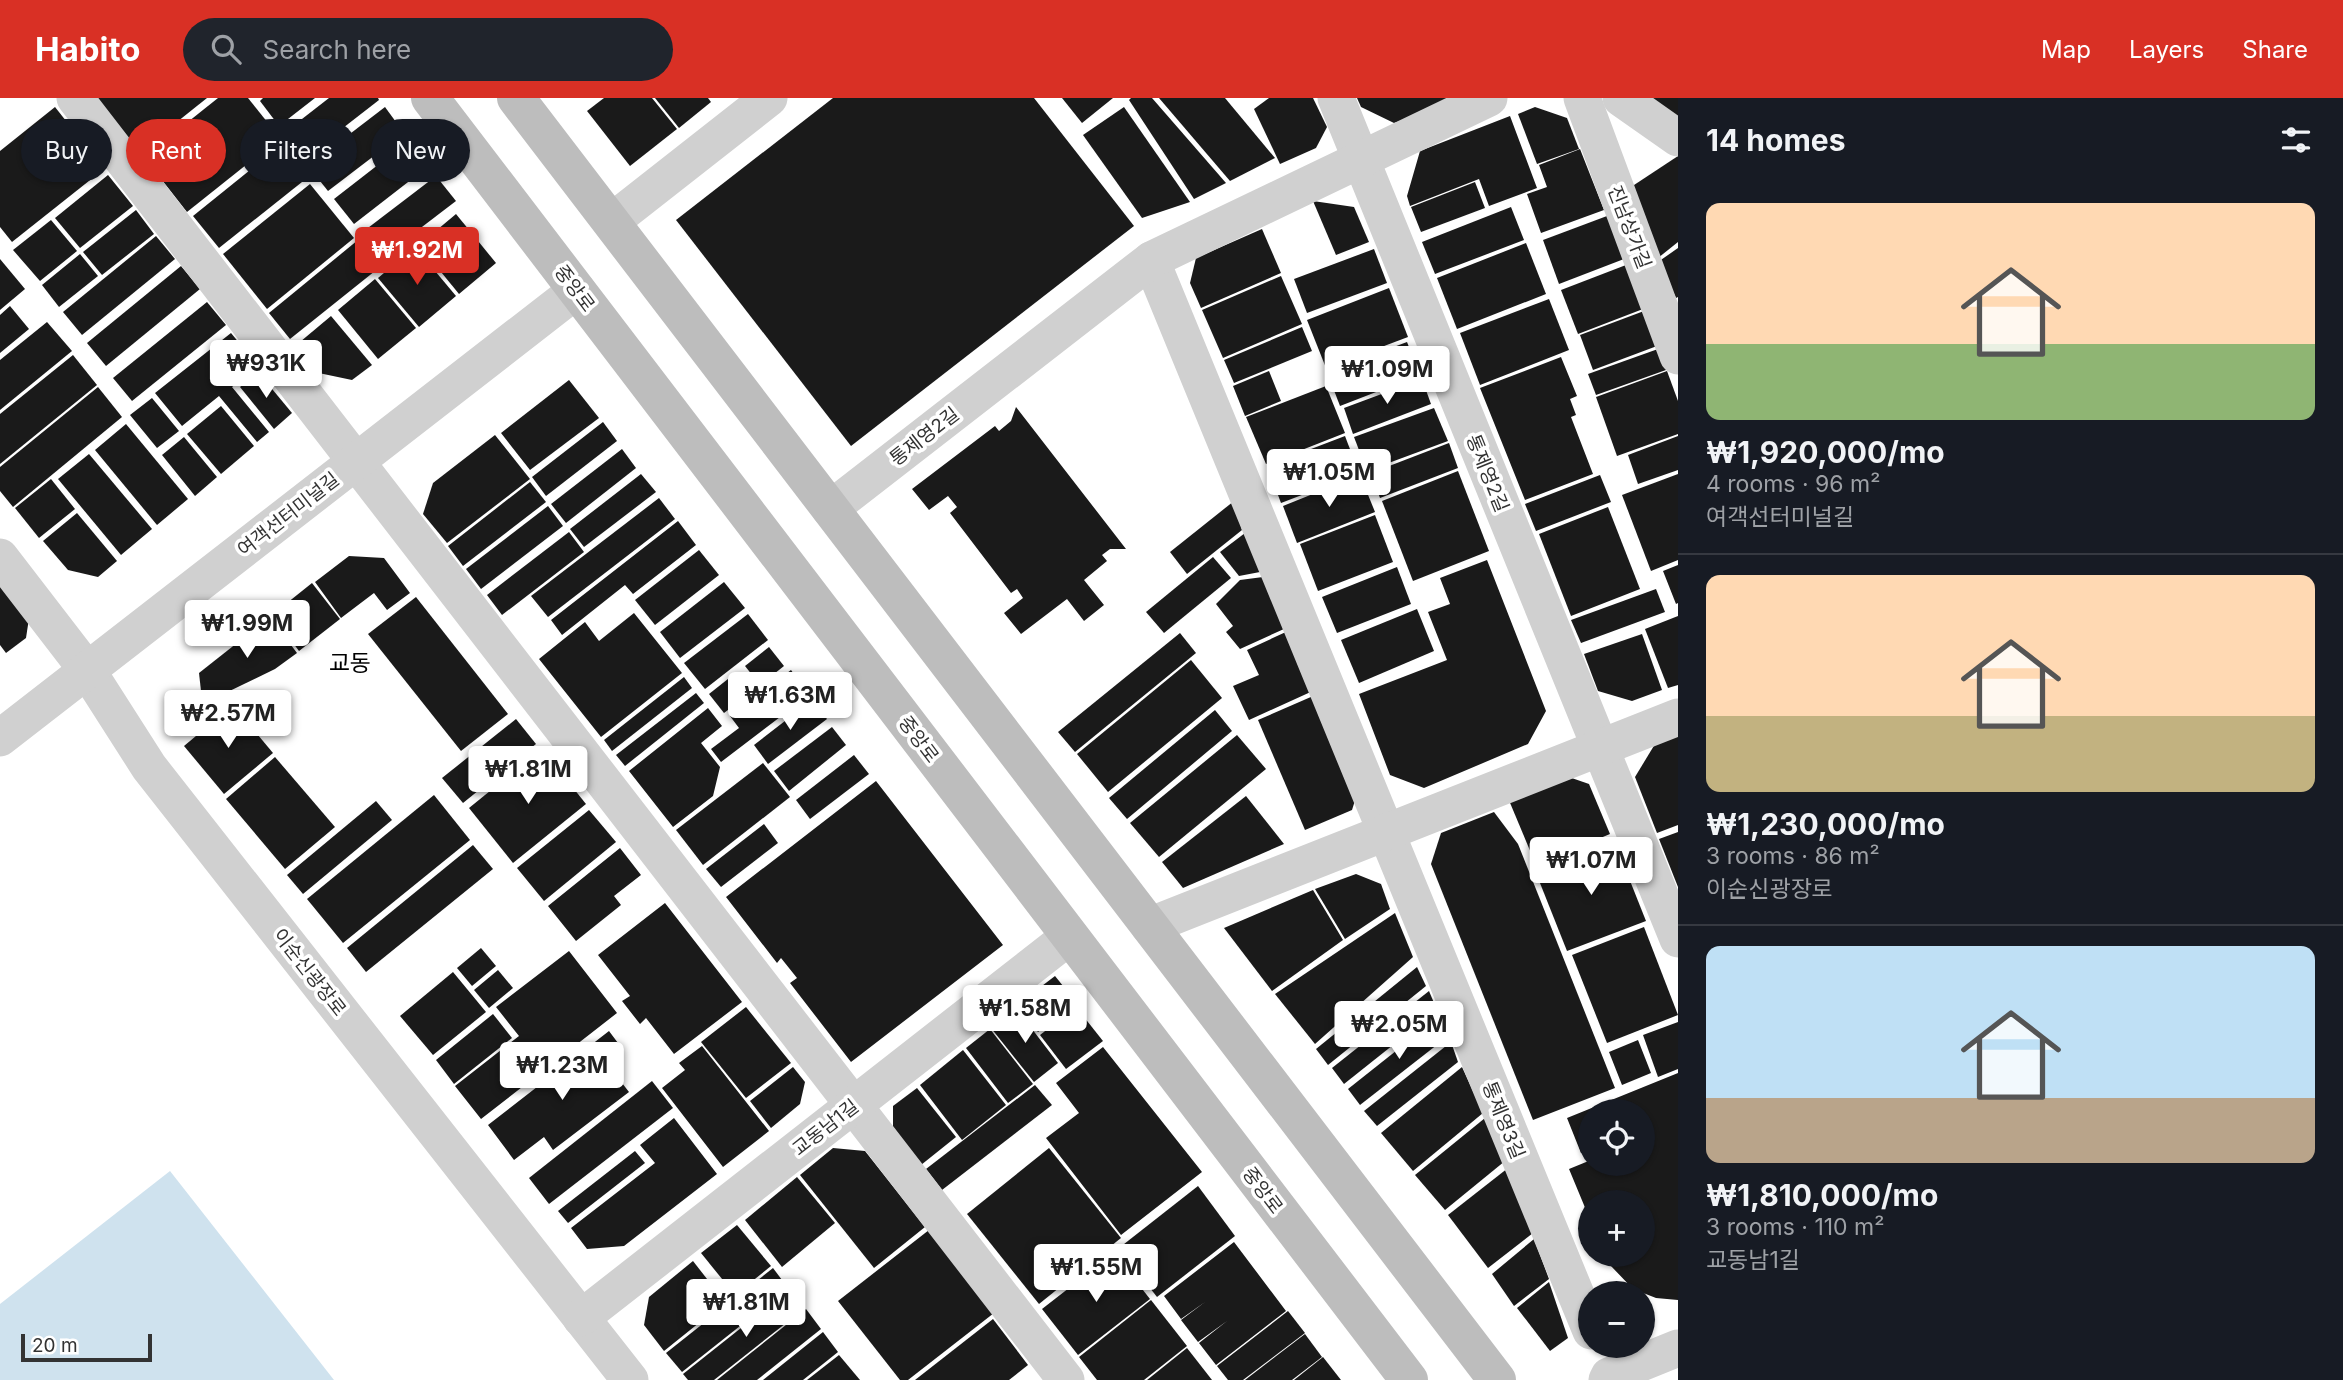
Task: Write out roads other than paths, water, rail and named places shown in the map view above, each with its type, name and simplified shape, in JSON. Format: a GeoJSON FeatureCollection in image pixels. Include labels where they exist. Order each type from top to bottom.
{"type":"FeatureCollection","features":[{"type":"Feature","properties":{"kind":"street"},"geometry":{"type":"LineString","coordinates":[[75,98],[1066,1380]]}},
{"type":"Feature","properties":{"kind":"street","name":"중앙로"},"geometry":{"type":"LineString","coordinates":[[430,98],[1409,1380]]}},
{"type":"Feature","properties":{"kind":"street"},"geometry":{"type":"LineString","coordinates":[[516,98],[1497,1380]]}},
{"type":"Feature","properties":{"kind":"street"},"geometry":{"type":"LineString","coordinates":[[611,222],[769,98]]}},
{"type":"Feature","properties":{"kind":"street"},"geometry":{"type":"LineString","coordinates":[[1336,98],[1361,160]]}},
{"type":"Feature","properties":{"kind":"street","name":"통제영2길"},"geometry":{"type":"LineString","coordinates":[[830,509],[1151,260],[1489,98]]}},
{"type":"Feature","properties":{"kind":"street","name":"진남상가길"},"geometry":{"type":"LineString","coordinates":[[1581,98],[1678,355]]}},
{"type":"Feature","properties":{"kind":"street"},"geometry":{"type":"LineString","coordinates":[[1621,98],[1678,138]]}},
{"type":"Feature","properties":{"kind":"street","name":"통제영2길"},"geometry":{"type":"LineString","coordinates":[[1361,160],[1600,748]]}},
{"type":"Feature","properties":{"kind":"street"},"geometry":{"type":"LineString","coordinates":[[1151,260],[1386,832]]}},
{"type":"Feature","properties":{"kind":"street","name":"여객선터미널길"},"geometry":{"type":"LineString","coordinates":[[0,737],[577,290]]}},
{"type":"Feature","properties":{"kind":"street","name":"이순신광장로"},"geometry":{"type":"LineString","coordinates":[[0,557],[87,670],[149,767],[630,1380]]}},
{"type":"Feature","properties":{"kind":"street"},"geometry":{"type":"LineString","coordinates":[[1149,926],[1678,717]]}},
{"type":"Feature","properties":{"kind":"street"},"geometry":{"type":"LineString","coordinates":[[1600,748],[1678,939]]}},
{"type":"Feature","properties":{"kind":"street","name":"통제영3길"},"geometry":{"type":"LineString","coordinates":[[1386,832],[1578,1299]]}},
{"type":"Feature","properties":{"kind":"street","name":"교동남1길"},"geometry":{"type":"LineString","coordinates":[[581,1318],[1070,936]]}},
{"type":"Feature","properties":{"kind":"street"},"geometry":{"type":"LineString","coordinates":[[1604,1367],[1678,1348]]}},
{"type":"Feature","properties":{"kind":"water"},"geometry":{"type":"Polygon","coordinates":[[[170,1171],[334,1380],[0,1380],[0,1304],[170,1171]]]}},
{"type":"Feature","properties":{"kind":"district","name":"교동"},"geometry":{"type":"Point","coordinates":[350,663]}}]}
